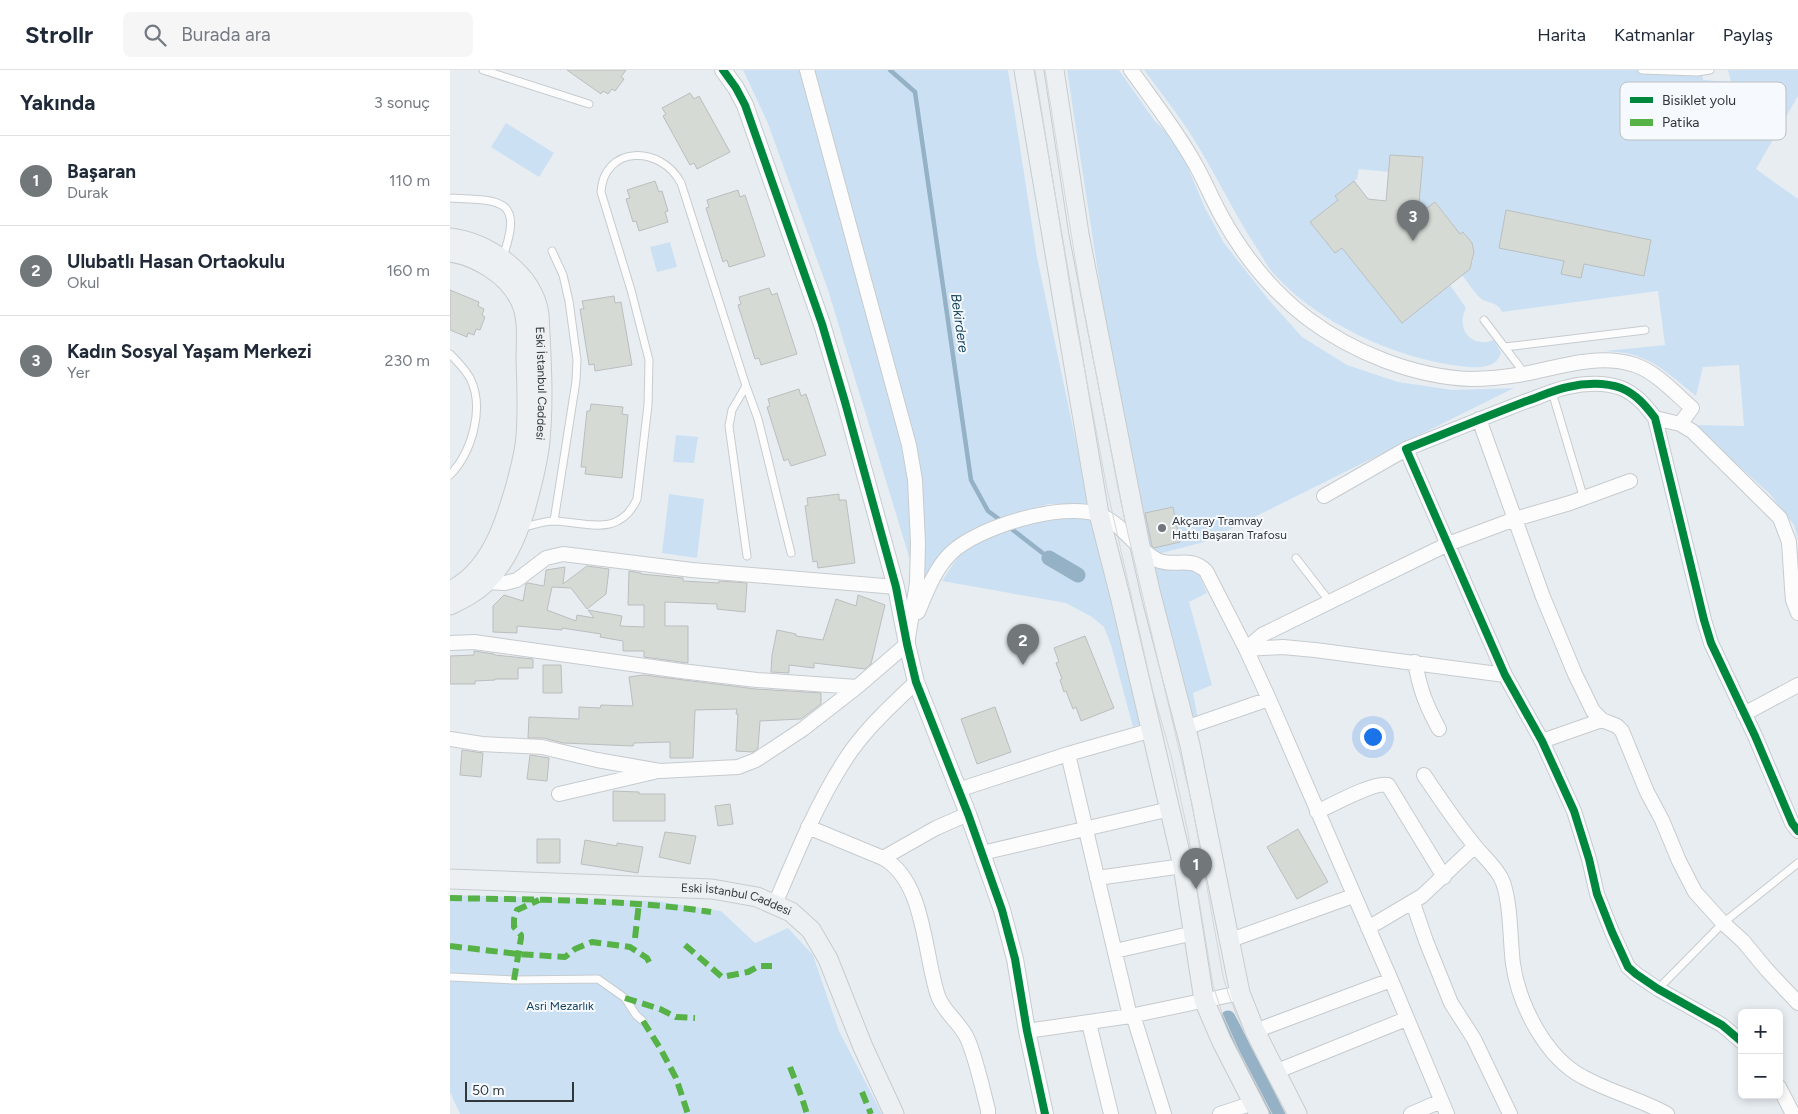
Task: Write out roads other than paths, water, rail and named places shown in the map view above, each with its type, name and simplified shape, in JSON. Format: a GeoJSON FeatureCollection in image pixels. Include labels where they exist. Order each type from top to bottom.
{"type":"FeatureCollection","features":[{"type":"Feature","properties":{"kind":"main road"},"geometry":{"type":"LineString","coordinates":[[1024,70],[1098,514],[1152,730],[1183,866],[1194,933],[1222,997],[1255,1031],[1274,1072],[1297,1114]]}},
{"type":"Feature","properties":{"kind":"main road"},"geometry":{"type":"LineString","coordinates":[[1054,70],[1079,234],[1140,546],[1185,728],[1228,940],[1222,997],[1221,1040],[1256,1108]]}},
{"type":"Feature","properties":{"kind":"main road","name":"Eski İstanbul Caddesi"},"geometry":{"type":"LineString","coordinates":[[450,238],[474,243],[502,260],[525,281],[538,304],[542,390],[540,442],[533,482],[519,529],[502,563],[486,582],[465,598],[450,605]]}},
{"type":"Feature","properties":{"kind":"main road","name":"Eski İstanbul Caddesi"},"geometry":{"type":"LineString","coordinates":[[450,252],[475,260],[498,274],[508,282],[521,300],[525,325],[527,394],[525,449],[506,520],[497,540],[480,567],[450,591]]}},
{"type":"Feature","properties":{"kind":"main road","name":"Eski İstanbul Caddesi"},"geometry":{"type":"LineString","coordinates":[[450,880],[712,889],[757,897],[791,912],[811,930],[819,941],[863,1047],[894,1114]]}},
{"type":"Feature","properties":{"kind":"main road","name":"Eski İstanbul Caddesi"},"geometry":{"type":"LineString","coordinates":[[450,886],[712,898],[746,904],[772,913],[798,928],[818,952],[860,1057],[886,1114]]}},
{"type":"Feature","properties":{"kind":"street"},"geometry":{"type":"LineString","coordinates":[[723,70],[745,105],[822,324],[896,588],[916,682],[968,814],[1010,937],[1027,1031],[1045,1114]]}},
{"type":"Feature","properties":{"kind":"street"},"geometry":{"type":"LineString","coordinates":[[807,70],[909,445],[915,480],[918,553],[917,583],[907,643]]}},
{"type":"Feature","properties":{"kind":"street"},"geometry":{"type":"LineString","coordinates":[[1131,70],[1193,158],[1222,217],[1241,248],[1261,274],[1306,317],[1345,342],[1392,362],[1418,371],[1471,379],[1525,374],[1586,361],[1606,360],[1636,365],[1660,380],[1692,408],[1680,424]]}},
{"type":"Feature","properties":{"kind":"street"},"geometry":{"type":"LineString","coordinates":[[1324,496],[1406,449],[1479,419],[1567,387],[1585,384],[1605,385],[1621,388],[1635,395],[1656,418],[1711,643],[1755,736],[1792,823],[1798,831]]}},
{"type":"Feature","properties":{"kind":"street"},"geometry":{"type":"LineString","coordinates":[[1656,418],[1680,424],[1692,431],[1780,518],[1789,542],[1793,600],[1798,613]]}},
{"type":"Feature","properties":{"kind":"street"},"geometry":{"type":"LineString","coordinates":[[1479,419],[1544,597],[1575,674],[1593,712],[1602,720],[1618,726],[1622,732],[1647,792],[1662,820],[1688,880],[1702,901],[1743,940],[1767,970],[1798,1003]]}},
{"type":"Feature","properties":{"kind":"street"},"geometry":{"type":"LineString","coordinates":[[1406,449],[1505,675],[1542,741],[1574,810],[1589,859],[1597,894],[1622,956],[1636,974],[1658,989],[1722,1025],[1738,1039]]}},
{"type":"Feature","properties":{"kind":"street"},"geometry":{"type":"LineString","coordinates":[[1246,649],[1262,635],[1448,544],[1584,498],[1630,480]]}},
{"type":"Feature","properties":{"kind":"street"},"geometry":{"type":"LineString","coordinates":[[559,794],[660,771],[738,768],[749,764],[803,729],[857,687],[907,643],[931,579],[952,553],[987,531],[1022,519],[1066,510],[1082,510],[1098,514],[1114,523],[1154,559],[1166,563],[1192,562],[1200,565],[1206,571],[1269,699],[1444,1108],[1411,1114]]}},
{"type":"Feature","properties":{"kind":"street"},"geometry":{"type":"LineString","coordinates":[[486,582],[512,582],[546,558],[563,554],[692,570],[896,588]]}},
{"type":"Feature","properties":{"kind":"street"},"geometry":{"type":"LineString","coordinates":[[450,643],[474,642],[747,679],[857,687]]}},
{"type":"Feature","properties":{"kind":"street"},"geometry":{"type":"LineString","coordinates":[[1246,649],[1291,648],[1415,662],[1505,675]]}},
{"type":"Feature","properties":{"kind":"street"},"geometry":{"type":"LineString","coordinates":[[1415,662],[1419,687],[1439,729]]}},
{"type":"Feature","properties":{"kind":"street"},"geometry":{"type":"LineString","coordinates":[[775,904],[808,827],[845,760],[884,712],[916,682]]}},
{"type":"Feature","properties":{"kind":"street"},"geometry":{"type":"LineString","coordinates":[[1744,714],[1798,685]]}},
{"type":"Feature","properties":{"kind":"street"},"geometry":{"type":"LineString","coordinates":[[1185,728],[1269,699]]}},
{"type":"Feature","properties":{"kind":"street"},"geometry":{"type":"LineString","coordinates":[[1542,741],[1602,720]]}},
{"type":"Feature","properties":{"kind":"street"},"geometry":{"type":"LineString","coordinates":[[958,790],[1068,754],[1152,730]]}},
{"type":"Feature","properties":{"kind":"street"},"geometry":{"type":"LineString","coordinates":[[450,739],[482,744],[542,747],[597,760],[660,771]]}},
{"type":"Feature","properties":{"kind":"street"},"geometry":{"type":"LineString","coordinates":[[1068,754],[1131,1015],[1164,1114]]}},
{"type":"Feature","properties":{"kind":"street"},"geometry":{"type":"LineString","coordinates":[[1424,775],[1450,814],[1501,877],[1507,906],[1516,977],[1527,1010],[1547,1044],[1570,1069],[1584,1078],[1667,1114]]}},
{"type":"Feature","properties":{"kind":"street"},"geometry":{"type":"LineString","coordinates":[[1316,812],[1380,784],[1388,785],[1444,877]]}},
{"type":"Feature","properties":{"kind":"street"},"geometry":{"type":"LineString","coordinates":[[982,853],[1170,809]]}},
{"type":"Feature","properties":{"kind":"street"},"geometry":{"type":"LineString","coordinates":[[883,858],[936,828],[968,814]]}},
{"type":"Feature","properties":{"kind":"street"},"geometry":{"type":"LineString","coordinates":[[808,827],[883,858],[898,869],[912,894],[924,934],[938,998],[968,1040],[988,1114]]}},
{"type":"Feature","properties":{"kind":"street"},"geometry":{"type":"LineString","coordinates":[[1368,928],[1413,903],[1444,877],[1475,846]]}},
{"type":"Feature","properties":{"kind":"street"},"geometry":{"type":"LineString","coordinates":[[1098,878],[1183,866]]}},
{"type":"Feature","properties":{"kind":"street"},"geometry":{"type":"LineString","coordinates":[[1228,940],[1353,896]]}},
{"type":"Feature","properties":{"kind":"street"},"geometry":{"type":"LineString","coordinates":[[1413,903],[1451,1003],[1474,1039],[1510,1114]]}},
{"type":"Feature","properties":{"kind":"street"},"geometry":{"type":"LineString","coordinates":[[1115,951],[1194,933]]}},
{"type":"Feature","properties":{"kind":"street"},"geometry":{"type":"LineString","coordinates":[[1255,1031],[1390,980]]}},
{"type":"Feature","properties":{"kind":"street"},"geometry":{"type":"LineString","coordinates":[[1027,1031],[1131,1015],[1222,997]]}},
{"type":"Feature","properties":{"kind":"street"},"geometry":{"type":"LineString","coordinates":[[1274,1072],[1406,1019]]}},
{"type":"Feature","properties":{"kind":"street"},"geometry":{"type":"LineString","coordinates":[[1089,1022],[1111,1114]]}},
{"type":"Feature","properties":{"kind":"street"},"geometry":{"type":"LineString","coordinates":[[1783,1095],[1793,1114]]}},
{"type":"Feature","properties":{"kind":"street"},"geometry":{"type":"LineString","coordinates":[[1220,1114],[1256,1108]]}},
{"type":"Feature","properties":{"kind":"lane"},"geometry":{"type":"LineString","coordinates":[[483,70],[589,104]]}},
{"type":"Feature","properties":{"kind":"lane"},"geometry":{"type":"LineString","coordinates":[[1642,70],[1697,72],[1710,70]]}},
{"type":"Feature","properties":{"kind":"lane"},"geometry":{"type":"LineString","coordinates":[[519,529],[538,523],[554,521],[600,526],[608,525],[617,522],[631,511],[639,491],[648,404],[649,360],[631,290],[601,192],[601,186],[606,172],[616,163],[632,156],[650,156],[666,165],[677,177],[684,192],[758,419],[791,553]]}},
{"type":"Feature","properties":{"kind":"lane"},"geometry":{"type":"LineString","coordinates":[[450,198],[490,200],[505,207],[512,221],[512,227],[502,260]]}},
{"type":"Feature","properties":{"kind":"lane"},"geometry":{"type":"LineString","coordinates":[[552,251],[567,287],[576,360],[576,381],[554,521]]}},
{"type":"Feature","properties":{"kind":"lane"},"geometry":{"type":"LineString","coordinates":[[1484,320],[1525,374]]}},
{"type":"Feature","properties":{"kind":"lane"},"geometry":{"type":"LineString","coordinates":[[1505,347],[1645,330]]}},
{"type":"Feature","properties":{"kind":"lane"},"geometry":{"type":"LineString","coordinates":[[450,354],[470,378],[474,388],[476,413],[468,445],[463,457],[450,476]]}},
{"type":"Feature","properties":{"kind":"lane"},"geometry":{"type":"LineString","coordinates":[[746,386],[732,410],[729,426],[747,556]]}},
{"type":"Feature","properties":{"kind":"lane"},"geometry":{"type":"LineString","coordinates":[[1552,392],[1584,498]]}},
{"type":"Feature","properties":{"kind":"lane"},"geometry":{"type":"LineString","coordinates":[[1296,558],[1330,603]]}},
{"type":"Feature","properties":{"kind":"lane"},"geometry":{"type":"LineString","coordinates":[[1658,989],[1723,923],[1798,863]]}},
{"type":"Feature","properties":{"kind":"lane"},"geometry":{"type":"LineString","coordinates":[[450,977],[514,980],[598,979],[625,998],[636,1015],[643,1021]]}},
{"type":"Feature","properties":{"kind":"waterway","name":"Bekirdere"},"geometry":{"type":"LineString","coordinates":[[890,70],[915,92],[971,480],[988,511],[1003,522]]}},
{"type":"Feature","properties":{"kind":"waterway","name":"Bekirdere"},"geometry":{"type":"LineString","coordinates":[[1009,527],[1049,558]]}},
{"type":"Feature","properties":{"kind":"waterway"},"geometry":{"type":"LineString","coordinates":[[1049,558],[1078,575]]}},
{"type":"Feature","properties":{"kind":"waterway"},"geometry":{"type":"LineString","coordinates":[[1228,1018],[1278,1114]]}},
{"type":"Feature","properties":{"kind":"tram line"},"geometry":{"type":"LineString","coordinates":[[1035,70],[1075,318],[1107,489],[1153,692],[1171,755],[1188,833],[1213,985],[1222,1013],[1239,1051],[1272,1114]]}},
{"type":"Feature","properties":{"kind":"tram line"},"geometry":{"type":"LineString","coordinates":[[1045,70],[1080,289],[1118,488],[1192,804],[1223,976],[1235,1012],[1287,1114]]}},
{"type":"Feature","properties":{"kind":"place","name":"Kadın Sosyal Yaşam Merkezi"},"geometry":{"type":"Point","coordinates":[1413,241]}},
{"type":"Feature","properties":{"kind":"place","name":"Akçaray Tramvay Hattı Başaran Trafosu"},"geometry":{"type":"Point","coordinates":[1162,528]}},
{"type":"Feature","properties":{"kind":"place","name":"Ulubatlı Hasan Ortaokulu"},"geometry":{"type":"Point","coordinates":[1023,665]}},
{"type":"Feature","properties":{"kind":"place","name":"Başaran"},"geometry":{"type":"Point","coordinates":[1196,889]}},
{"type":"Feature","properties":{"kind":"park label","name":"Asri Mezarlık"},"geometry":{"type":"Point","coordinates":[560,1006]}}]}
